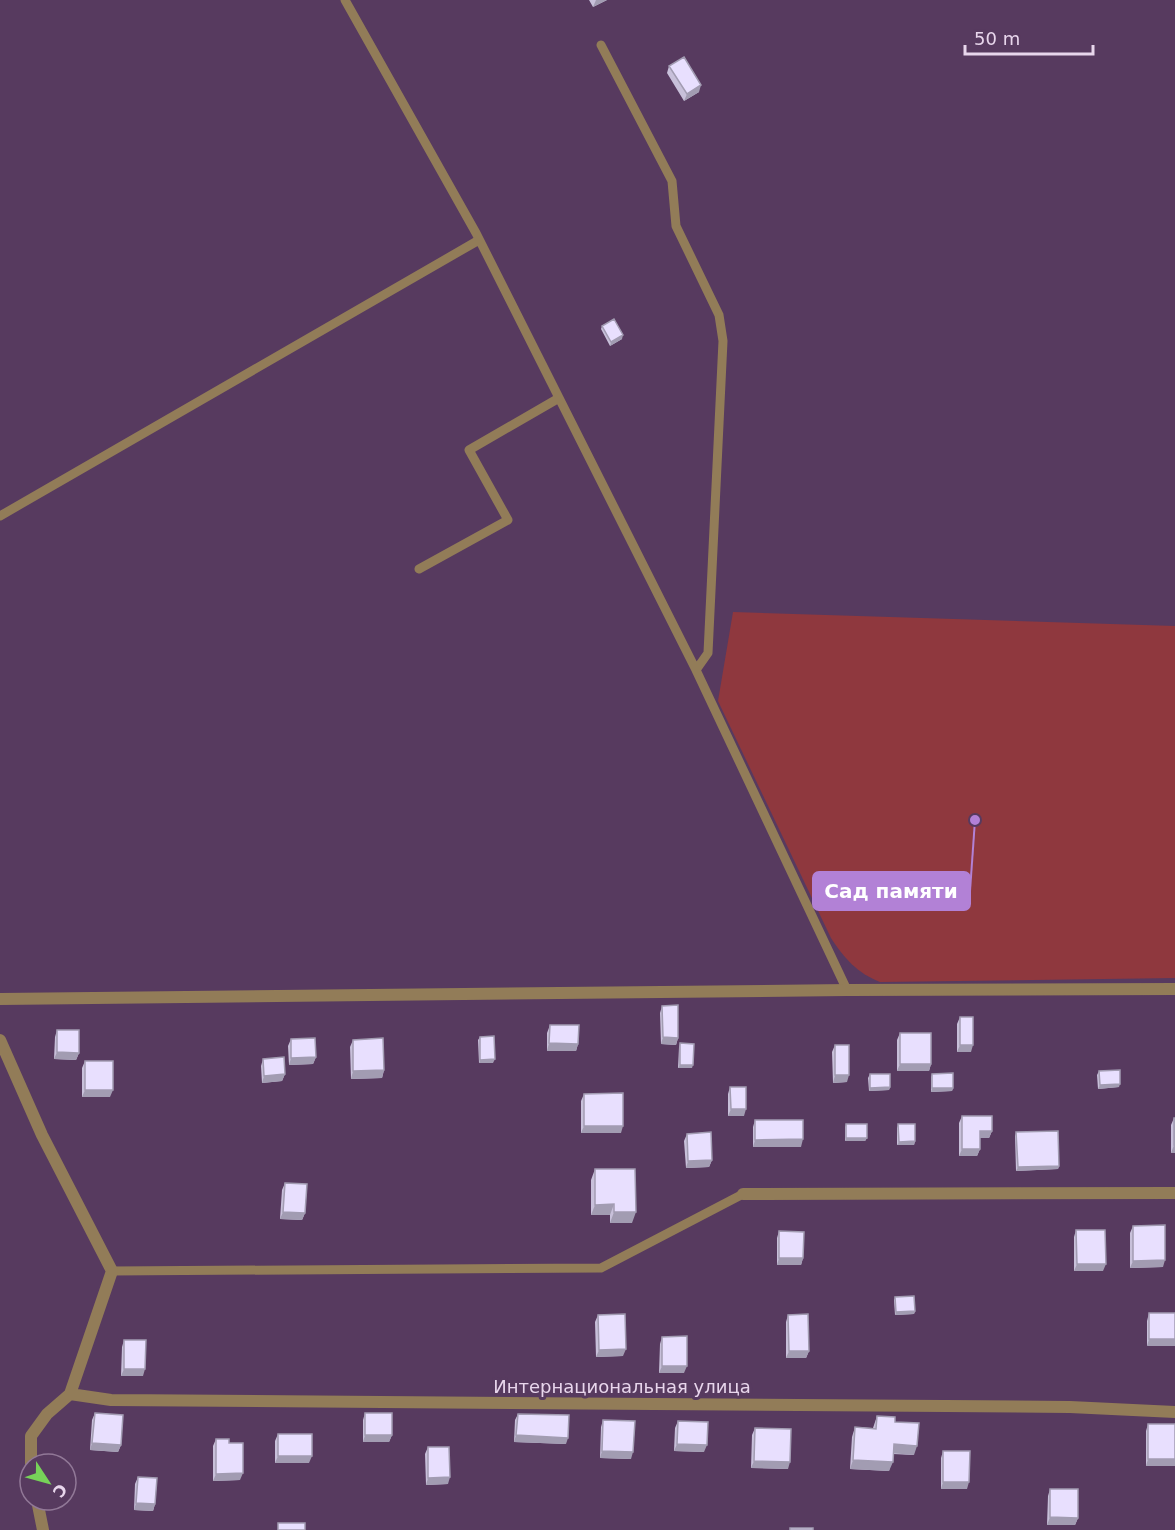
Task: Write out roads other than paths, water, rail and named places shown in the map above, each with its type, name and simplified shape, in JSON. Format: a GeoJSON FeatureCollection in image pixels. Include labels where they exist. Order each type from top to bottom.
{"type":"FeatureCollection","features":[{"type":"Feature","properties":{"kind":"street"},"geometry":{"type":"LineString","coordinates":[[0,999],[1175,989]]}},
{"type":"Feature","properties":{"kind":"street"},"geometry":{"type":"LineString","coordinates":[[0,1040],[42,1135],[112,1271],[70,1394],[47,1414],[32,1436],[31,1452]]}},
{"type":"Feature","properties":{"kind":"street"},"geometry":{"type":"LineString","coordinates":[[743,1194],[1175,1193]]}},
{"type":"Feature","properties":{"kind":"street","name":"Интернациональная улица"},"geometry":{"type":"LineString","coordinates":[[70,1394],[111,1400],[1070,1407],[1175,1412]]}},
{"type":"Feature","properties":{"kind":"street"},"geometry":{"type":"LineString","coordinates":[[39,1512],[43,1530]]}},
{"type":"Feature","properties":{"kind":"lane"},"geometry":{"type":"LineString","coordinates":[[345,0],[479,240],[696,670],[847,990]]}},
{"type":"Feature","properties":{"kind":"lane"},"geometry":{"type":"LineString","coordinates":[[601,45],[672,181],[676,226],[719,315],[721,324],[723,341],[708,653],[696,670]]}},
{"type":"Feature","properties":{"kind":"lane"},"geometry":{"type":"LineString","coordinates":[[0,516],[479,240]]}},
{"type":"Feature","properties":{"kind":"lane"},"geometry":{"type":"LineString","coordinates":[[419,569],[508,520],[469,450],[559,398]]}},
{"type":"Feature","properties":{"kind":"lane"},"geometry":{"type":"LineString","coordinates":[[112,1271],[601,1268],[743,1194]]}},
{"type":"Feature","properties":{"kind":"place","name":"Сад памяти"},"geometry":{"type":"Point","coordinates":[975,820]}}]}
